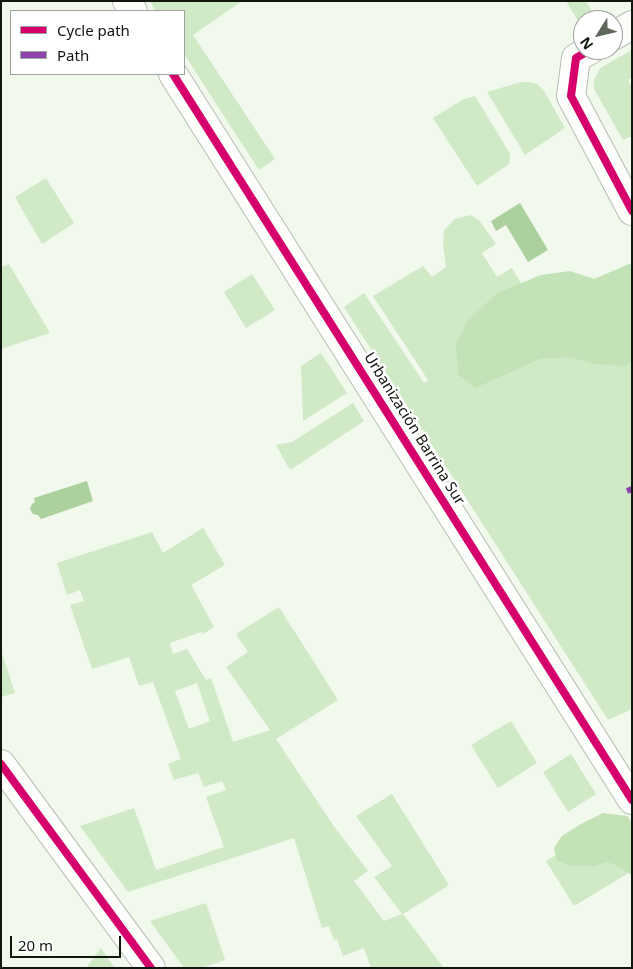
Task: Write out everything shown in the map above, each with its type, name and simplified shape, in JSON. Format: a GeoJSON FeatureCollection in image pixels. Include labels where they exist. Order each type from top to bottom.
{"type":"FeatureCollection","features":[{"type":"Feature","properties":{"kind":"street"},"geometry":{"type":"LineString","coordinates":[[576,60],[571,96],[632,211]]}},
{"type":"Feature","properties":{"kind":"street","name":"Urbanización Barrina Sur"},"geometry":{"type":"LineString","coordinates":[[173,75],[632,800]]}},
{"type":"Feature","properties":{"kind":"street"},"geometry":{"type":"LineString","coordinates":[[1,764],[151,968]]}},
{"type":"Feature","properties":{"kind":"shaded area"},"geometry":{"type":"Polygon","coordinates":[[[150,1],[242,1],[193,35],[275,159],[259,170],[185,56],[185,10],[155,10],[150,1]]]}},
{"type":"Feature","properties":{"kind":"shaded area"},"geometry":{"type":"Polygon","coordinates":[[[566,1],[586,1],[591,10],[573,10],[573,13],[566,1]]]}},
{"type":"Feature","properties":{"kind":"shaded area"},"geometry":{"type":"Polygon","coordinates":[[[632,50],[632,77],[628,80],[632,87],[632,136],[623,140],[594,89],[594,80],[600,68],[614,60],[623,60],[623,55],[632,50]]]}},
{"type":"Feature","properties":{"kind":"shaded area"},"geometry":{"type":"Polygon","coordinates":[[[521,82],[537,84],[544,91],[565,128],[525,155],[487,92],[521,82]]]}},
{"type":"Feature","properties":{"kind":"shaded area"},"geometry":{"type":"Polygon","coordinates":[[[475,96],[509,152],[510,157],[509,164],[477,186],[433,118],[462,100],[475,96]]]}},
{"type":"Feature","properties":{"kind":"shaded area"},"geometry":{"type":"Polygon","coordinates":[[[46,178],[74,223],[42,244],[15,197],[46,178]]]}},
{"type":"Feature","properties":{"kind":"shaded area"},"geometry":{"type":"Polygon","coordinates":[[[520,203],[548,250],[528,262],[506,225],[496,231],[491,221],[520,203]]]}},
{"type":"Feature","properties":{"kind":"shaded area"},"geometry":{"type":"Polygon","coordinates":[[[470,215],[479,220],[496,244],[482,253],[497,277],[512,268],[540,316],[632,326],[632,709],[608,720],[344,307],[364,293],[424,383],[428,380],[373,296],[423,266],[432,277],[446,267],[443,243],[444,230],[455,219],[470,215]]]}},
{"type":"Feature","properties":{"kind":"shaded area"},"geometry":{"type":"Polygon","coordinates":[[[9,264],[50,333],[1,349],[1,267],[9,264]]]}},
{"type":"Feature","properties":{"kind":"shaded area"},"geometry":{"type":"Polygon","coordinates":[[[632,264],[632,363],[624,366],[594,364],[570,357],[540,359],[475,388],[458,374],[456,344],[468,321],[497,293],[541,275],[570,271],[594,279],[632,264]]]}},
{"type":"Feature","properties":{"kind":"shaded area"},"geometry":{"type":"Polygon","coordinates":[[[252,274],[275,310],[246,328],[224,292],[252,274]]]}},
{"type":"Feature","properties":{"kind":"shaded area"},"geometry":{"type":"Polygon","coordinates":[[[321,353],[347,393],[303,421],[301,366],[321,353]]]}},
{"type":"Feature","properties":{"kind":"shaded area"},"geometry":{"type":"Polygon","coordinates":[[[353,403],[364,421],[290,470],[276,445],[292,442],[353,403]]]}},
{"type":"Feature","properties":{"kind":"shaded area"},"geometry":{"type":"Polygon","coordinates":[[[87,481],[93,501],[41,519],[38,515],[33,514],[30,509],[35,502],[34,498],[87,481]]]}},
{"type":"Feature","properties":{"kind":"shaded area"},"geometry":{"type":"Polygon","coordinates":[[[203,528],[225,565],[191,585],[214,627],[203,634],[201,632],[170,643],[173,654],[187,649],[206,680],[211,678],[233,742],[270,730],[226,667],[248,652],[236,634],[279,607],[338,700],[276,739],[333,825],[368,871],[354,881],[384,921],[402,914],[374,877],[392,866],[356,816],[392,794],[449,885],[403,914],[444,968],[371,968],[364,948],[343,956],[337,939],[334,940],[329,926],[322,928],[294,838],[128,892],[80,826],[134,808],[156,870],[224,847],[206,797],[226,790],[222,781],[204,787],[198,773],[174,780],[168,764],[181,759],[153,682],[139,686],[129,657],[92,669],[70,605],[84,601],[80,590],[67,595],[57,563],[152,532],[163,553],[203,528]],[[197,683],[175,691],[189,729],[210,721],[197,683]]]}},
{"type":"Feature","properties":{"kind":"shaded area"},"geometry":{"type":"Polygon","coordinates":[[[1,650],[15,693],[1,697],[1,650]]]}},
{"type":"Feature","properties":{"kind":"shaded area"},"geometry":{"type":"Polygon","coordinates":[[[511,721],[537,763],[498,788],[471,745],[511,721]]]}},
{"type":"Feature","properties":{"kind":"shaded area"},"geometry":{"type":"Polygon","coordinates":[[[571,754],[596,794],[568,812],[543,772],[571,754]]]}},
{"type":"Feature","properties":{"kind":"shaded area"},"geometry":{"type":"Polygon","coordinates":[[[603,813],[627,816],[632,822],[632,875],[614,864],[606,862],[595,866],[573,866],[557,861],[554,848],[562,836],[603,813]]]}},
{"type":"Feature","properties":{"kind":"shaded area"},"geometry":{"type":"Polygon","coordinates":[[[612,819],[632,871],[574,906],[546,861],[612,819]]]}},
{"type":"Feature","properties":{"kind":"shaded area"},"geometry":{"type":"Polygon","coordinates":[[[206,903],[225,960],[202,968],[184,968],[150,921],[206,903]]]}},
{"type":"Feature","properties":{"kind":"shaded area"},"geometry":{"type":"Polygon","coordinates":[[[101,948],[115,968],[86,968],[101,948]]]}},
{"type":"Feature","properties":{"kind":"marked path"},"geometry":{"type":"LineString","coordinates":[[627,491],[632,489]]}},
{"type":"Feature","properties":{"kind":"cycle path"},"geometry":{"type":"LineString","coordinates":[[576,60],[571,96],[632,211]]}},
{"type":"Feature","properties":{"kind":"cycle path"},"geometry":{"type":"LineString","coordinates":[[174,75],[632,800]]}},
{"type":"Feature","properties":{"kind":"cycle path"},"geometry":{"type":"LineString","coordinates":[[1,764],[151,968]]}}]}
